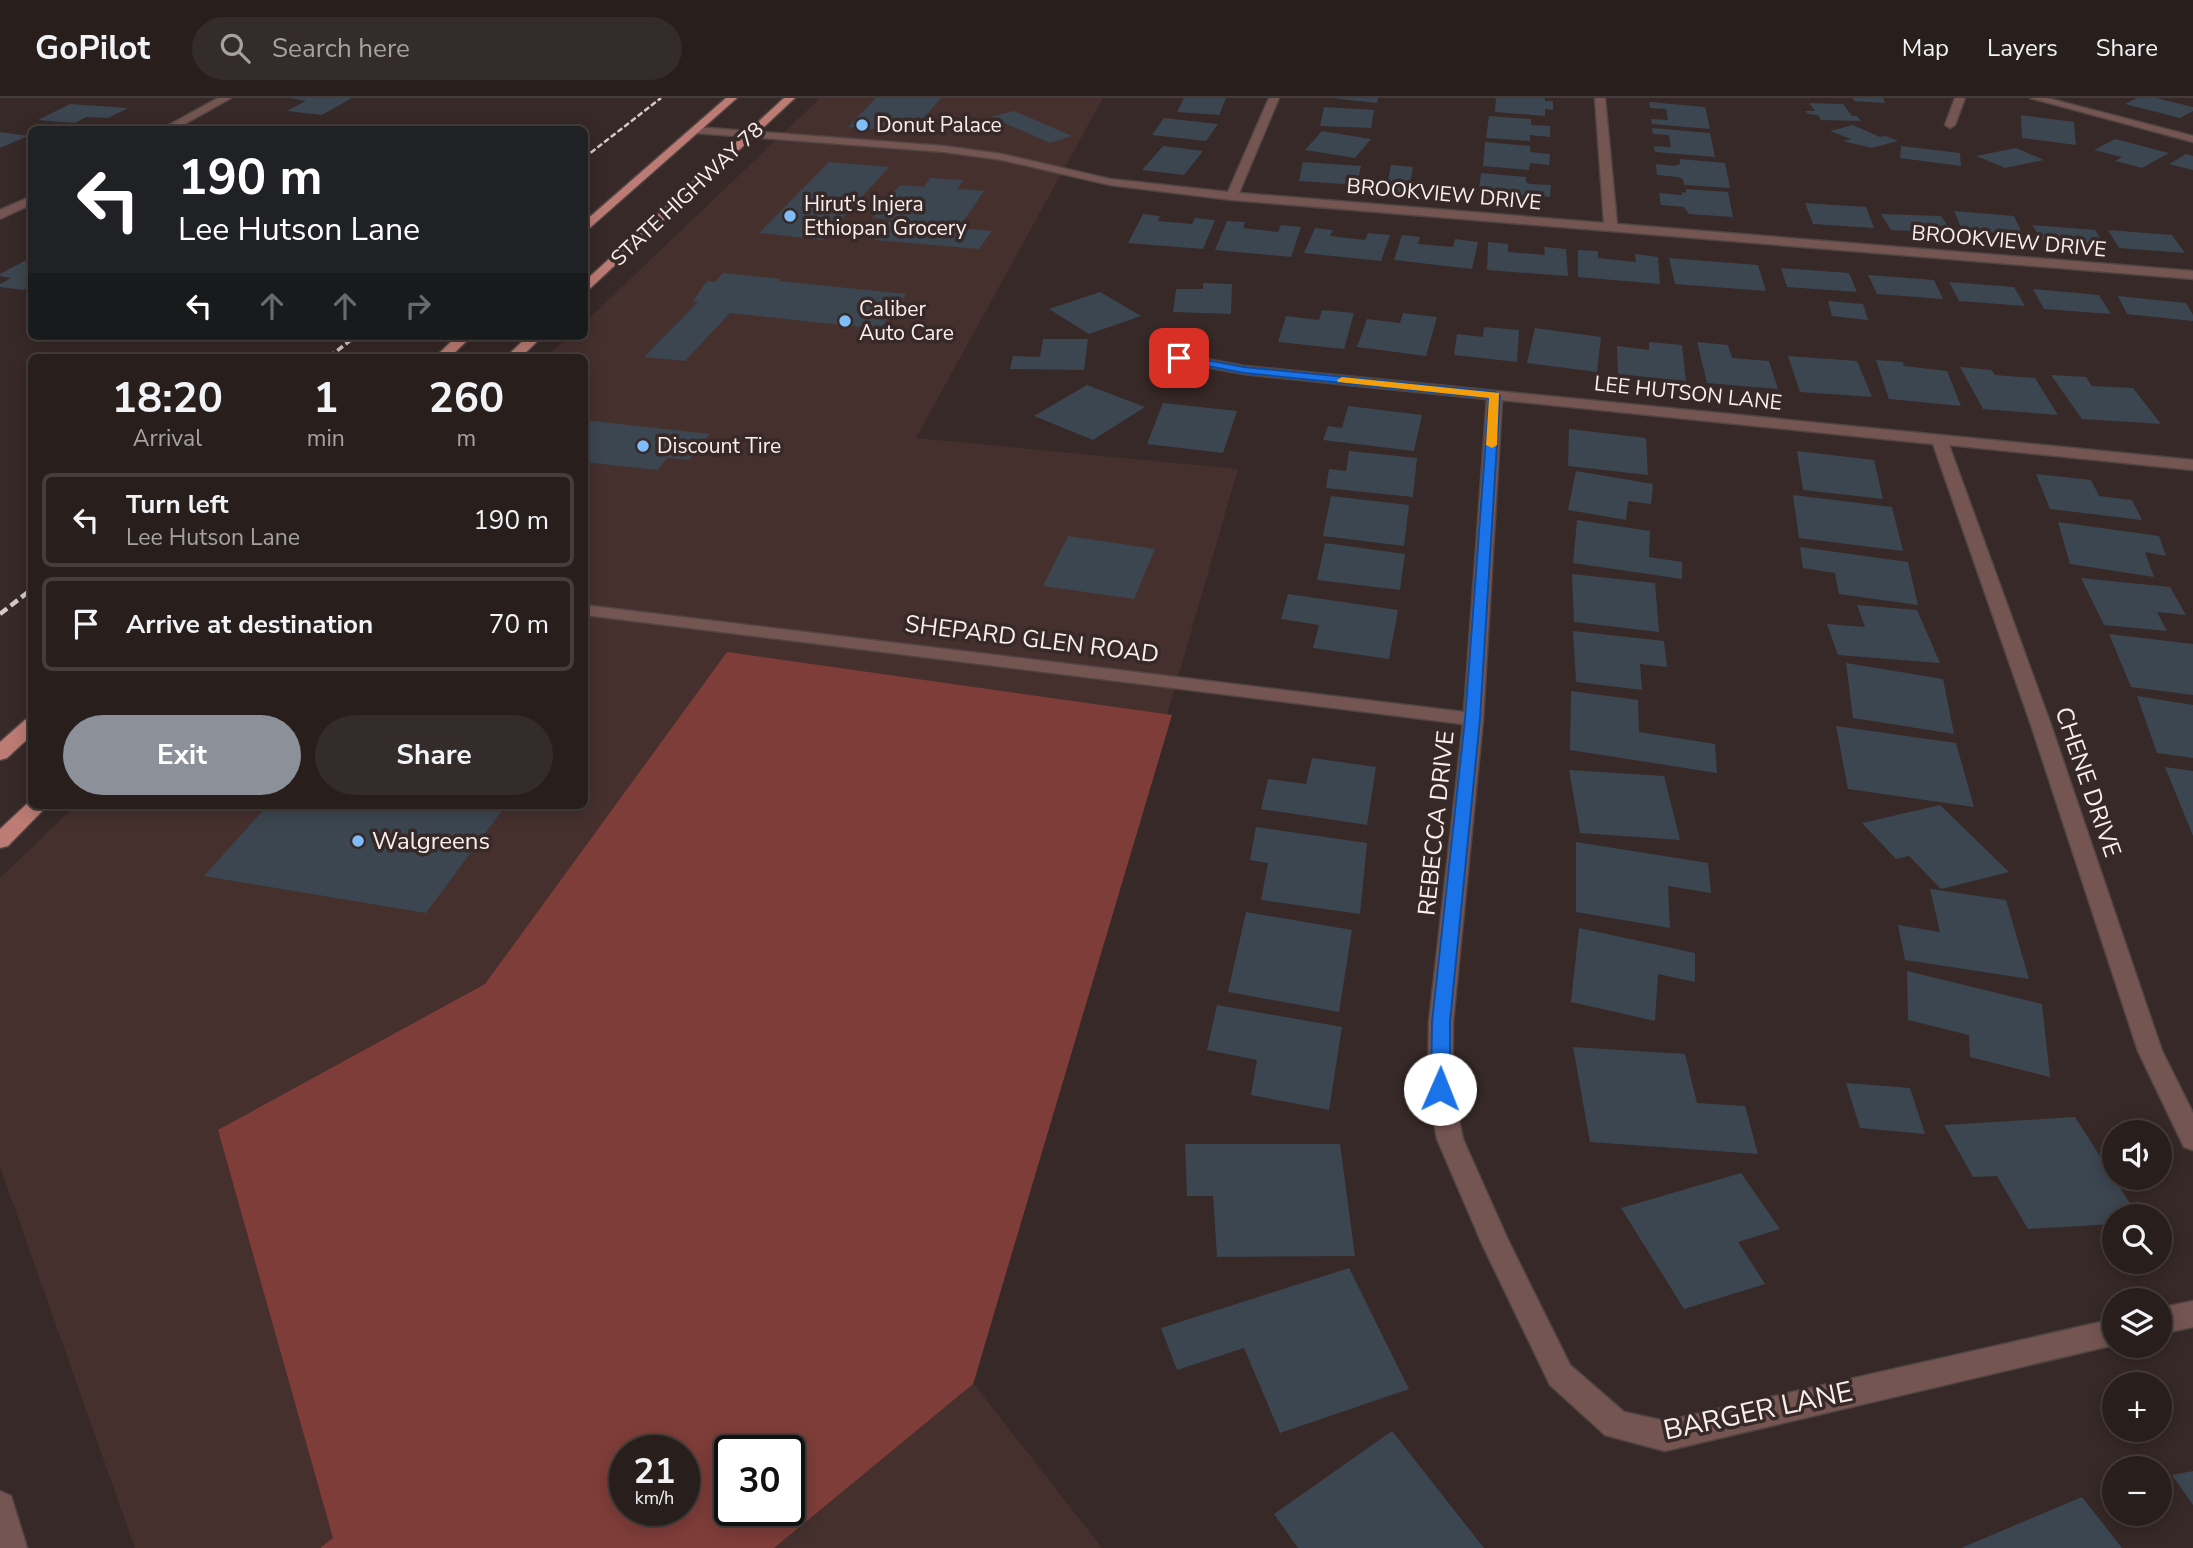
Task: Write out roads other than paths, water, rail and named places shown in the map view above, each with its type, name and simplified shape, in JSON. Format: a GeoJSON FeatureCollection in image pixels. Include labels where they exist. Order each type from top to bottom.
{"type":"FeatureCollection","features":[{"type":"Feature","properties":{"kind":"main road","name":"STATE HIGHWAY 78"},"geometry":{"type":"LineString","coordinates":[[588,225],[732,98]]}},
{"type":"Feature","properties":{"kind":"main road","name":"STATE HIGHWAY 78"},"geometry":{"type":"LineString","coordinates":[[588,286],[790,98]]}},
{"type":"Feature","properties":{"kind":"main road"},"geometry":{"type":"LineString","coordinates":[[445,354],[461,340]]}},
{"type":"Feature","properties":{"kind":"main road"},"geometry":{"type":"LineString","coordinates":[[516,354],[532,340]]}},
{"type":"Feature","properties":{"kind":"main road"},"geometry":{"type":"LineString","coordinates":[[0,752],[28,728]]}},
{"type":"Feature","properties":{"kind":"main road"},"geometry":{"type":"LineString","coordinates":[[0,841],[34,809]]}},
{"type":"Feature","properties":{"kind":"street"},"geometry":{"type":"LineString","coordinates":[[173,126],[226,98]]}},
{"type":"Feature","properties":{"kind":"street"},"geometry":{"type":"LineString","coordinates":[[1232,196],[1273,98]]}},
{"type":"Feature","properties":{"kind":"street"},"geometry":{"type":"LineString","coordinates":[[1600,98],[1611,228]]}},
{"type":"Feature","properties":{"kind":"street"},"geometry":{"type":"LineString","coordinates":[[1950,125],[1960,98]]}},
{"type":"Feature","properties":{"kind":"street"},"geometry":{"type":"LineString","coordinates":[[2035,98],[2193,139]]}},
{"type":"Feature","properties":{"kind":"street","name":"BROOKVIEW DRIVE"},"geometry":{"type":"LineString","coordinates":[[695,130],[953,150],[1002,157],[1110,183],[1232,196],[2193,275]]}},
{"type":"Feature","properties":{"kind":"street"},"geometry":{"type":"LineString","coordinates":[[0,215],[28,201]]}},
{"type":"Feature","properties":{"kind":"street","name":"LEE HUTSON LANE"},"geometry":{"type":"LineString","coordinates":[[1179,358],[1244,370],[2193,465]]}},
{"type":"Feature","properties":{"kind":"street","name":"REBECCA DRIVE"},"geometry":{"type":"LineString","coordinates":[[1495,396],[1472,719],[1441,1022],[1440,1089],[1450,1139],[1497,1246]]}},
{"type":"Feature","properties":{"kind":"street","name":"CHENE DRIVE"},"geometry":{"type":"LineString","coordinates":[[1940,439],[2041,725],[2150,1051],[2193,1139]]}},
{"type":"Feature","properties":{"kind":"street","name":"SHEPARD GLEN ROAD"},"geometry":{"type":"LineString","coordinates":[[588,610],[1472,719]]}},
{"type":"Feature","properties":{"kind":"street","name":"BARGER LANE"},"geometry":{"type":"LineString","coordinates":[[1497,1246],[1560,1375],[1616,1425],[1665,1436],[2102,1335]]}},
{"type":"Feature","properties":{"kind":"street"},"geometry":{"type":"LineString","coordinates":[[2172,1318],[2193,1314]]}},
{"type":"Feature","properties":{"kind":"street"},"geometry":{"type":"LineString","coordinates":[[0,1507],[11,1548]]}},
{"type":"Feature","properties":{"kind":"railway"},"geometry":{"type":"LineString","coordinates":[[588,155],[661,98]]}},
{"type":"Feature","properties":{"kind":"railway"},"geometry":{"type":"LineString","coordinates":[[333,354],[351,340]]}},
{"type":"Feature","properties":{"kind":"railway"},"geometry":{"type":"LineString","coordinates":[[0,614],[28,592]]}},
{"type":"Feature","properties":{"kind":"place","name":"Donut Palace"},"geometry":{"type":"Point","coordinates":[862,125]}},
{"type":"Feature","properties":{"kind":"place","name":"Hirut's Injera Ethiopan Grocery"},"geometry":{"type":"Point","coordinates":[790,216]}},
{"type":"Feature","properties":{"kind":"place","name":"Caliber Auto Care"},"geometry":{"type":"Point","coordinates":[845,321]}},
{"type":"Feature","properties":{"kind":"place","name":"Discount Tire"},"geometry":{"type":"Point","coordinates":[643,446]}},
{"type":"Feature","properties":{"kind":"place","name":"Walgreens"},"geometry":{"type":"Point","coordinates":[358,841]}}]}
